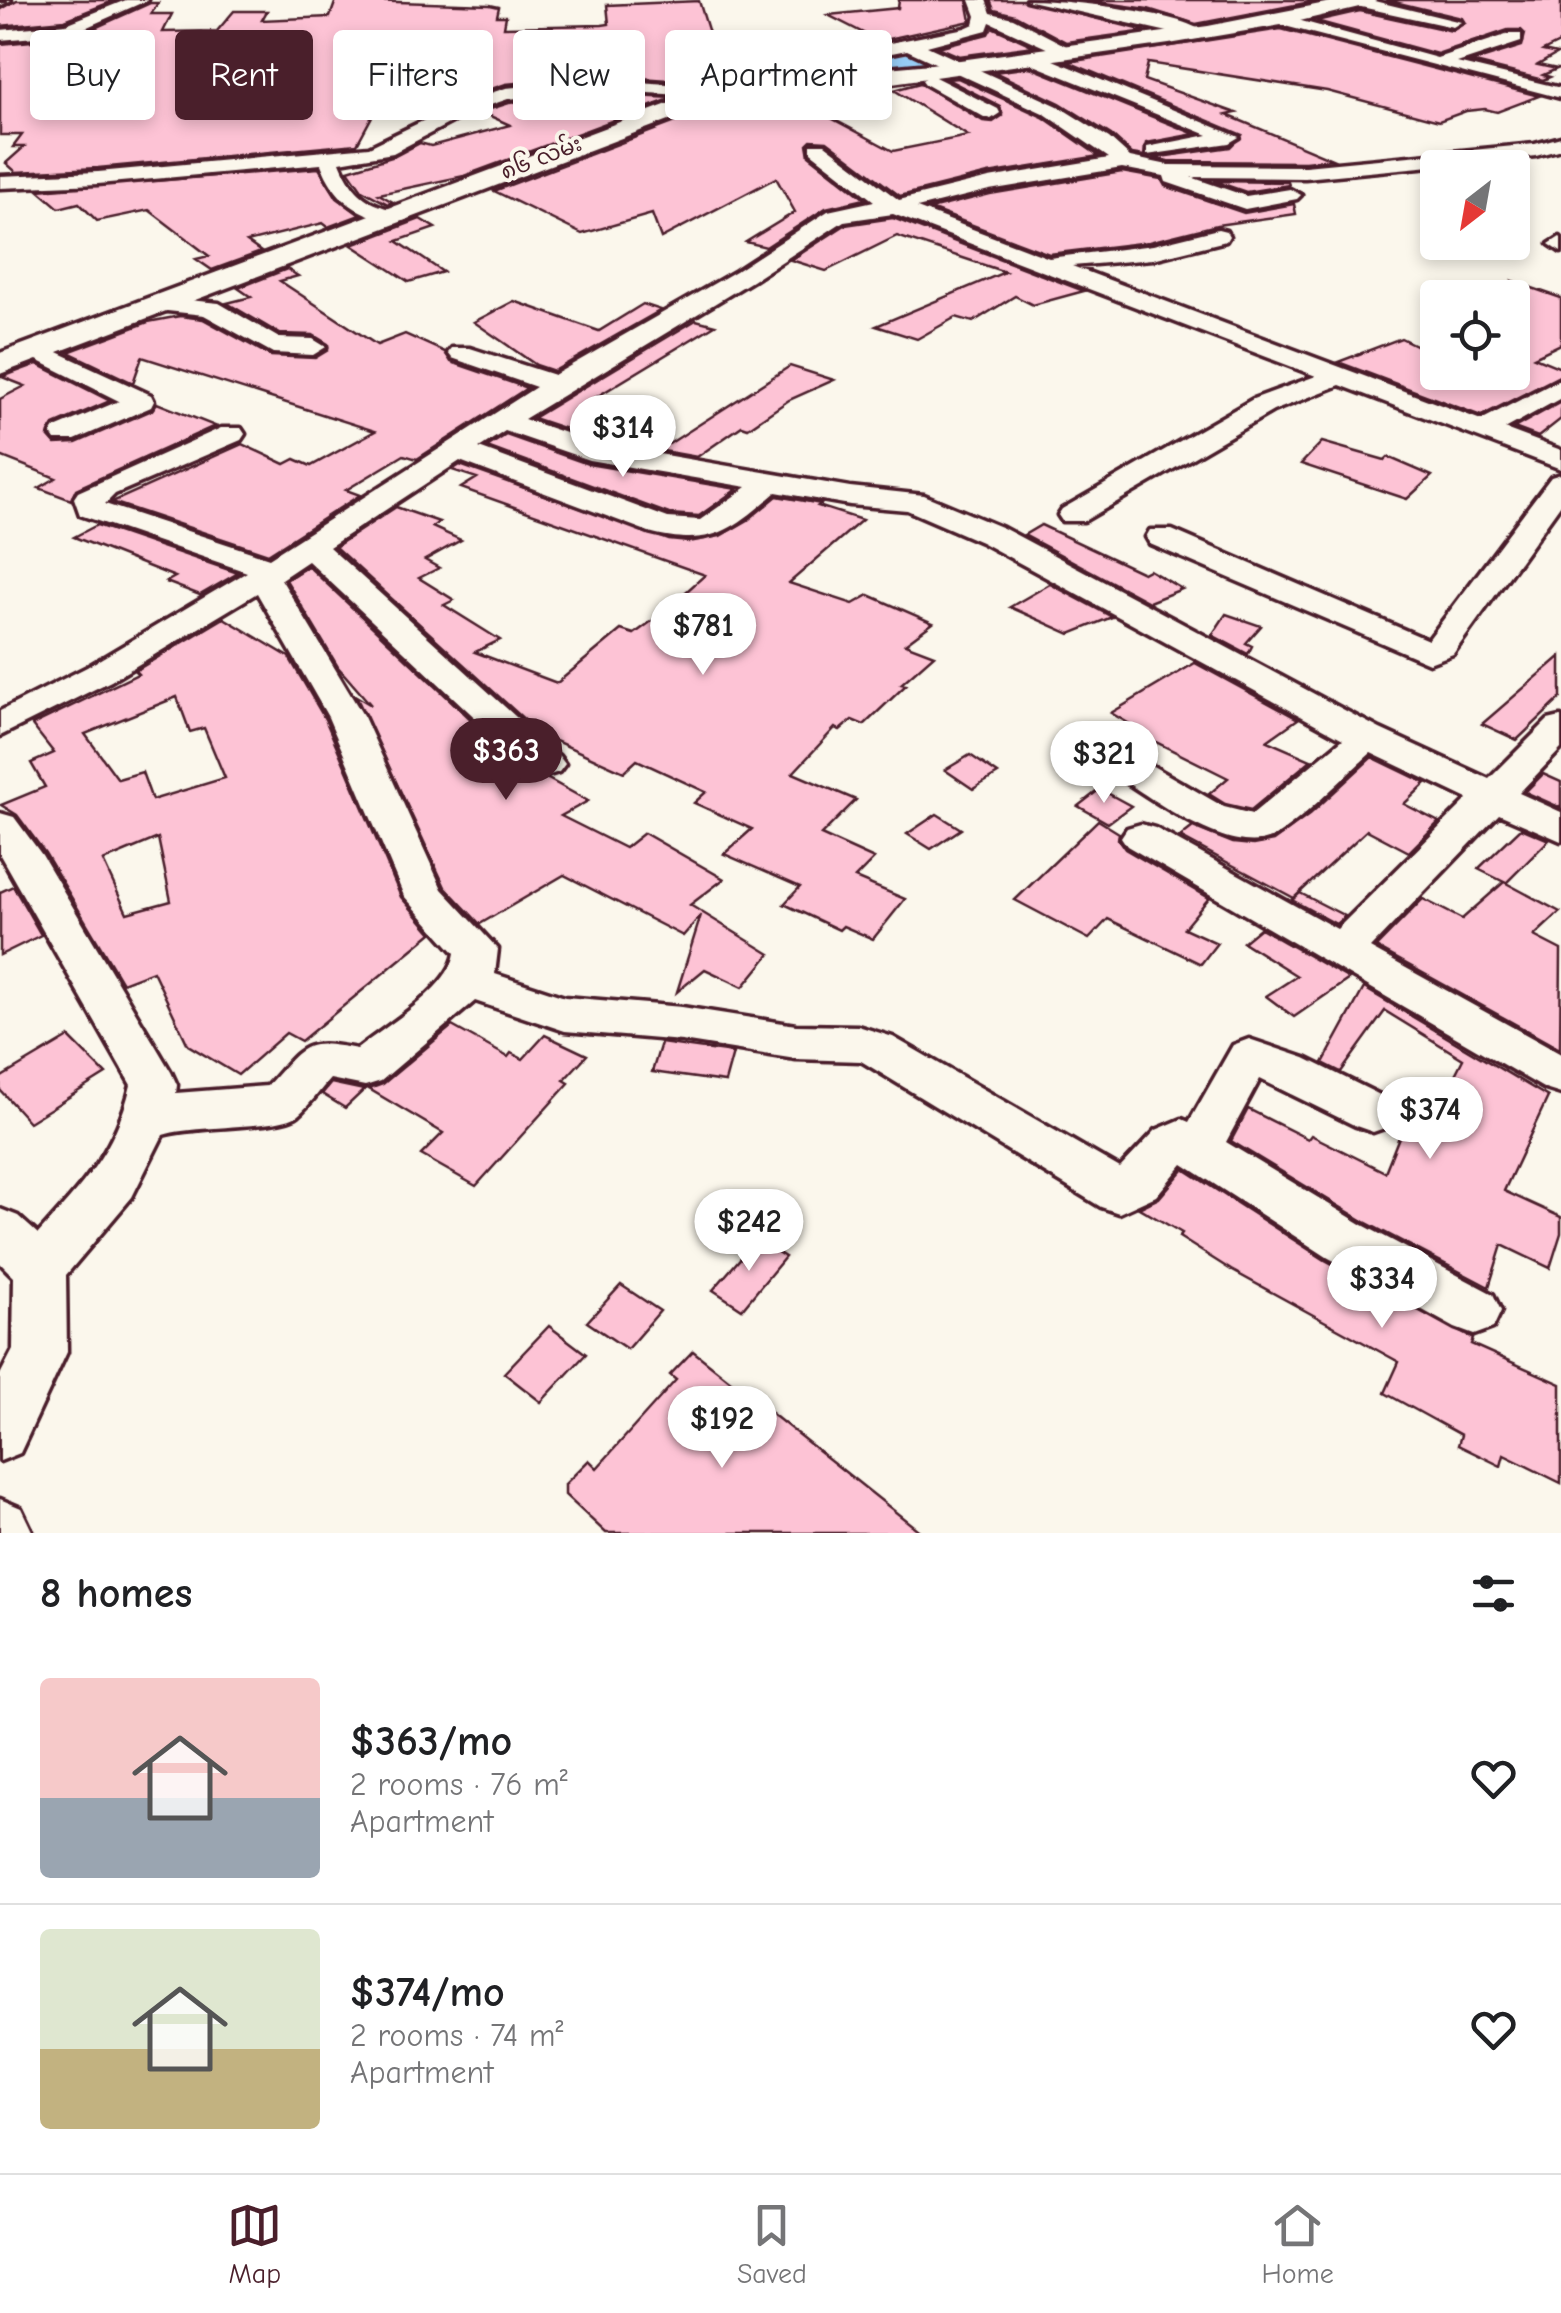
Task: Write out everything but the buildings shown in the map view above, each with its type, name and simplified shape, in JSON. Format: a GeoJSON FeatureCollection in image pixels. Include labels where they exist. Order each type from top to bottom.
{"type":"FeatureCollection","features":[{"type":"Feature","properties":{"kind":"street"},"geometry":{"type":"LineString","coordinates":[[0,35],[69,29],[140,0]]}},
{"type":"Feature","properties":{"kind":"street"},"geometry":{"type":"LineString","coordinates":[[1048,1],[1119,17],[1154,19],[1191,30]]}},
{"type":"Feature","properties":{"kind":"street"},"geometry":{"type":"LineString","coordinates":[[1361,1],[1453,22]]}},
{"type":"Feature","properties":{"kind":"street","name":"၈၆ လမ်း"},"geometry":{"type":"LineString","coordinates":[[892,65],[918,56],[949,63],[1191,30],[1283,22],[1361,1]]}},
{"type":"Feature","properties":{"kind":"street"},"geometry":{"type":"LineString","coordinates":[[1119,17],[1167,5]]}},
{"type":"Feature","properties":{"kind":"street"},"geometry":{"type":"LineString","coordinates":[[0,726],[98,674],[268,572],[557,385],[718,292],[836,216],[1229,138],[1052,49],[981,8],[981,27],[918,56],[892,59]]}},
{"type":"Feature","properties":{"kind":"street"},"geometry":{"type":"LineString","coordinates":[[1283,22],[1438,64],[1556,89]]}},
{"type":"Feature","properties":{"kind":"street"},"geometry":{"type":"LineString","coordinates":[[1438,64],[1515,38]]}},
{"type":"Feature","properties":{"kind":"street"},"geometry":{"type":"LineString","coordinates":[[918,56],[990,113]]}},
{"type":"Feature","properties":{"kind":"street"},"geometry":{"type":"LineString","coordinates":[[949,63],[1087,132],[1118,159],[1244,204],[1290,195]]}},
{"type":"Feature","properties":{"kind":"street"},"geometry":{"type":"LineString","coordinates":[[0,182],[98,178],[329,158],[388,148],[457,111],[513,93],[665,87]]}},
{"type":"Feature","properties":{"kind":"street","name":"၈၆ လမ်း"},"geometry":{"type":"LineString","coordinates":[[0,364],[665,112]]}},
{"type":"Feature","properties":{"kind":"street"},"geometry":{"type":"LineString","coordinates":[[1156,170],[1305,172],[1536,150],[1561,143]]}},
{"type":"Feature","properties":{"kind":"street"},"geometry":{"type":"LineString","coordinates":[[818,148],[895,207],[1561,460]]}},
{"type":"Feature","properties":{"kind":"street"},"geometry":{"type":"LineString","coordinates":[[329,158],[344,192],[372,212],[390,215]]}},
{"type":"Feature","properties":{"kind":"street"},"geometry":{"type":"LineString","coordinates":[[1046,267],[1064,260],[1153,252],[1218,236]]}},
{"type":"Feature","properties":{"kind":"street"},"geometry":{"type":"LineString","coordinates":[[158,304],[210,308],[274,345],[313,348]]}},
{"type":"Feature","properties":{"kind":"street"},"geometry":{"type":"LineString","coordinates":[[36,350],[140,401],[65,434]]}},
{"type":"Feature","properties":{"kind":"street"},"geometry":{"type":"LineString","coordinates":[[461,354],[557,385]]}},
{"type":"Feature","properties":{"kind":"street"},"geometry":{"type":"LineString","coordinates":[[1073,514],[1264,405],[1337,377]]}},
{"type":"Feature","properties":{"kind":"street"},"geometry":{"type":"LineString","coordinates":[[1482,431],[1561,387]]}},
{"type":"Feature","properties":{"kind":"street"},"geometry":{"type":"LineString","coordinates":[[504,421],[589,451],[769,483],[912,501],[992,535],[1367,738],[1561,828]]}},
{"type":"Feature","properties":{"kind":"street"},"geometry":{"type":"LineString","coordinates":[[146,1122],[186,1109],[278,1104],[320,1059],[365,1068],[446,1003],[468,980],[474,973],[477,949],[424,896],[346,717],[268,572],[90,508],[89,498],[105,488],[231,434]]}},
{"type":"Feature","properties":{"kind":"street"},"geometry":{"type":"LineString","coordinates":[[458,450],[660,526],[694,534],[726,519],[769,483]]}},
{"type":"Feature","properties":{"kind":"street"},"geometry":{"type":"LineString","coordinates":[[1161,536],[1429,653],[1441,647],[1561,483]]}},
{"type":"Feature","properties":{"kind":"street"},"geometry":{"type":"LineString","coordinates":[[310,546],[546,764]]}},
{"type":"Feature","properties":{"kind":"street"},"geometry":{"type":"LineString","coordinates":[[1342,950],[1494,794],[1558,735]]}},
{"type":"Feature","properties":{"kind":"street"},"geometry":{"type":"LineString","coordinates":[[1130,768],[1226,822],[1246,829],[1262,828],[1367,738]]}},
{"type":"Feature","properties":{"kind":"street"},"geometry":{"type":"LineString","coordinates":[[0,826],[28,865],[154,1085],[146,1122],[115,1182],[40,1268],[40,1352],[0,1434]]}},
{"type":"Feature","properties":{"kind":"street"},"geometry":{"type":"LineString","coordinates":[[1141,837],[1561,1076]]}},
{"type":"Feature","properties":{"kind":"street"},"geometry":{"type":"LineString","coordinates":[[468,980],[524,1003],[565,1014],[682,1024],[796,1042],[858,1043],[878,1049],[1120,1192],[1138,1186],[1172,1144],[1182,1140],[1345,1241],[1474,1311]]}},
{"type":"Feature","properties":{"kind":"street"},"geometry":{"type":"LineString","coordinates":[[1198,1149],[1248,1056],[1373,1114]]}},
{"type":"Feature","properties":{"kind":"street"},"geometry":{"type":"LineString","coordinates":[[0,1231],[40,1268]]}},
{"type":"Feature","properties":{"kind":"waterway"},"geometry":{"type":"LineString","coordinates":[[892,60],[1189,28],[1311,0]]}},
{"type":"Feature","properties":{"kind":"waterway"},"geometry":{"type":"LineString","coordinates":[[0,97],[30,96]]}},
{"type":"Feature","properties":{"kind":"railway"},"geometry":{"type":"LineString","coordinates":[[0,2],[11,0]]}}]}
